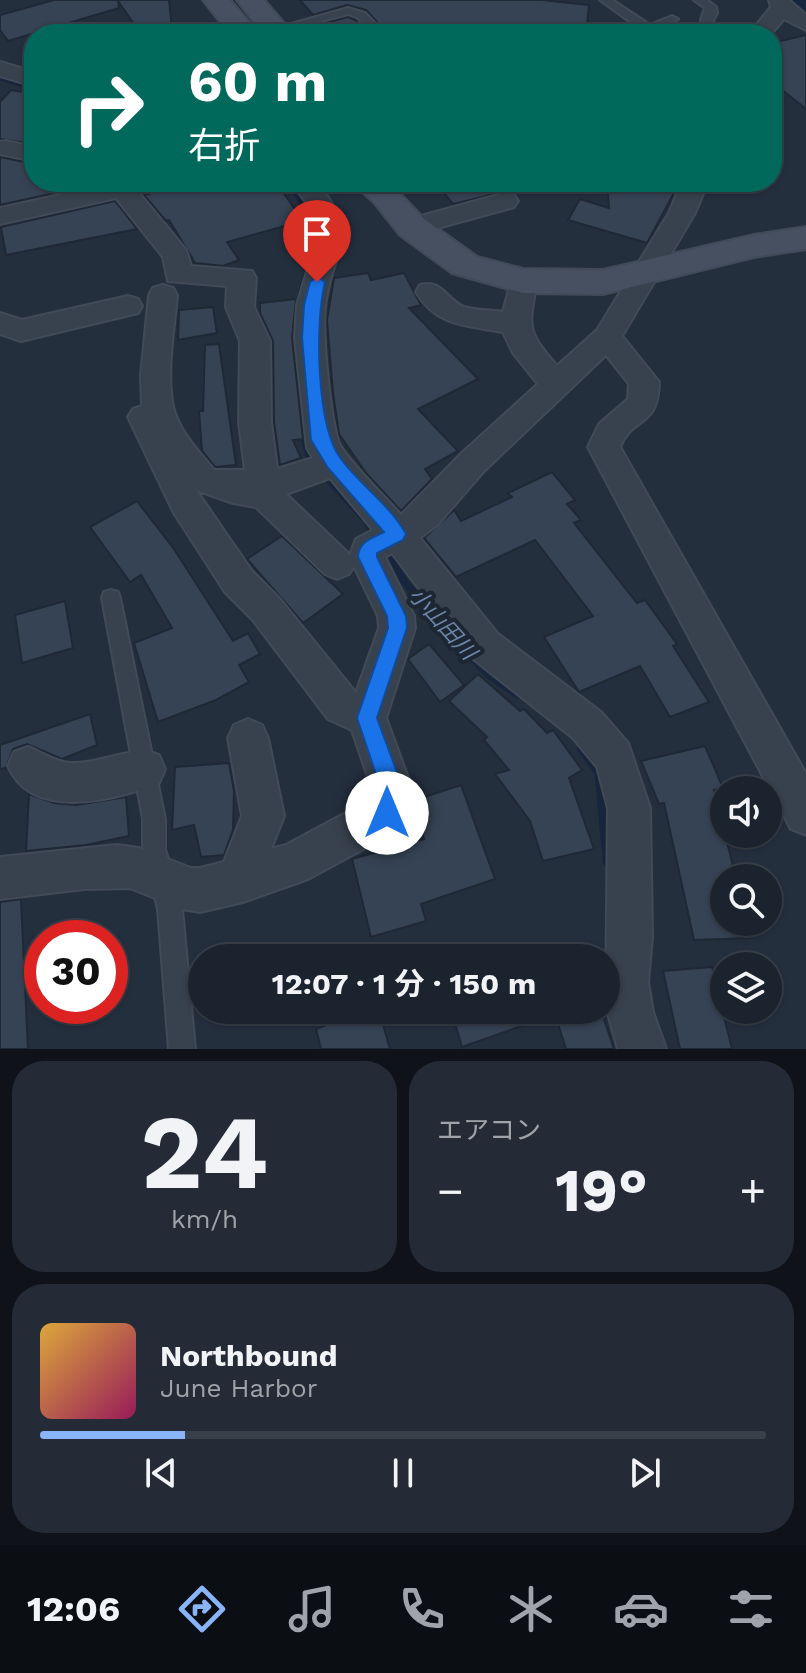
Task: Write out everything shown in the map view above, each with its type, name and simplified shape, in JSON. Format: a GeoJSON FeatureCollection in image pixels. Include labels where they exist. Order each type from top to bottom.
{"type":"FeatureCollection","features":[{"type":"Feature","properties":{"kind":"street"},"geometry":{"type":"LineString","coordinates":[[216,0],[236,24]]}},
{"type":"Feature","properties":{"kind":"street"},"geometry":{"type":"LineString","coordinates":[[250,0],[265,24]]}},
{"type":"Feature","properties":{"kind":"street"},"geometry":{"type":"LineString","coordinates":[[774,24],[794,10]]}},
{"type":"Feature","properties":{"kind":"street"},"geometry":{"type":"LineString","coordinates":[[0,69],[24,76]]}},
{"type":"Feature","properties":{"kind":"street"},"geometry":{"type":"LineString","coordinates":[[6,148],[24,152]]}},
{"type":"Feature","properties":{"kind":"street"},"geometry":{"type":"LineString","coordinates":[[0,216],[99,192]]}},
{"type":"Feature","properties":{"kind":"street"},"geometry":{"type":"LineString","coordinates":[[137,192],[176,256],[178,274],[242,278],[240,307],[255,341],[255,422],[263,482]]}},
{"type":"Feature","properties":{"kind":"street"},"geometry":{"type":"LineString","coordinates":[[312,192],[321,204],[330,237],[311,305],[310,338],[320,440],[325,468],[373,546]]}},
{"type":"Feature","properties":{"kind":"street"},"geometry":{"type":"LineString","coordinates":[[384,192],[412,227],[465,265],[523,281],[559,284],[603,282],[754,246],[806,238]]}},
{"type":"Feature","properties":{"kind":"street"},"geometry":{"type":"LineString","coordinates":[[0,878],[119,867],[142,870],[186,890],[200,890],[293,864],[387,813],[391,786],[367,718],[397,628],[396,616],[367,557],[373,546],[426,514],[473,462],[607,337],[682,213],[691,192]]}},
{"type":"Feature","properties":{"kind":"street"},"geometry":{"type":"LineString","coordinates":[[412,227],[505,201]]}},
{"type":"Feature","properties":{"kind":"street"},"geometry":{"type":"LineString","coordinates":[[523,281],[515,325],[523,346],[557,386]]}},
{"type":"Feature","properties":{"kind":"street"},"geometry":{"type":"LineString","coordinates":[[430,292],[443,310],[453,316],[493,318],[515,325]]}},
{"type":"Feature","properties":{"kind":"street"},"geometry":{"type":"LineString","coordinates":[[163,295],[156,375],[158,409],[177,448],[202,479],[220,485],[287,481],[325,468]]}},
{"type":"Feature","properties":{"kind":"street"},"geometry":{"type":"LineString","coordinates":[[0,323],[21,331],[128,306]]}},
{"type":"Feature","properties":{"kind":"street"},"geometry":{"type":"LineString","coordinates":[[607,337],[644,382],[643,403],[610,433],[604,447],[806,814]]}},
{"type":"Feature","properties":{"kind":"street"},"geometry":{"type":"LineString","coordinates":[[144,417],[186,503],[238,581],[266,609],[342,706],[367,718]]}},
{"type":"Feature","properties":{"kind":"street"},"geometry":{"type":"LineString","coordinates":[[220,485],[222,490],[252,491],[265,495],[373,546],[522,678],[587,725],[614,757],[629,808],[630,937],[625,982],[630,1012],[642,1049]]}},
{"type":"Feature","properties":{"kind":"street"},"geometry":{"type":"LineString","coordinates":[[243,880],[246,858],[263,816],[248,738]]}},
{"type":"Feature","properties":{"kind":"street"},"geometry":{"type":"LineString","coordinates":[[28,766],[53,783],[72,785],[145,769]]}},
{"type":"Feature","properties":{"kind":"lane"},"geometry":{"type":"LineString","coordinates":[[605,0],[636,24]]}},
{"type":"Feature","properties":{"kind":"lane"},"geometry":{"type":"LineString","coordinates":[[699,0],[710,7],[708,24]]}},
{"type":"Feature","properties":{"kind":"lane"},"geometry":{"type":"LineString","coordinates":[[302,24],[348,11],[361,15],[370,24]]}},
{"type":"Feature","properties":{"kind":"lane"},"geometry":{"type":"LineString","coordinates":[[663,24],[672,19]]}},
{"type":"Feature","properties":{"kind":"lane"},"geometry":{"type":"LineString","coordinates":[[111,598],[145,769],[161,878],[170,909],[182,1049]]}},
{"type":"Feature","properties":{"kind":"building"},"geometry":{"type":"Polygon","coordinates":[[[54,0],[169,0],[172,24],[134,24],[118,1],[119,8],[65,24],[24,24],[24,36],[8,41],[0,30],[0,15],[54,0]]]}},
{"type":"Feature","properties":{"kind":"building"},"geometry":{"type":"Polygon","coordinates":[[[300,0],[542,0],[589,5],[587,24],[379,24],[366,10],[347,5],[313,15],[300,0]]]}},
{"type":"Feature","properties":{"kind":"building"},"geometry":{"type":"Polygon","coordinates":[[[348,17],[359,24],[322,24],[348,17]]]}},
{"type":"Feature","properties":{"kind":"building"},"geometry":{"type":"Polygon","coordinates":[[[806,35],[806,109],[782,90],[782,41],[806,35]]]}},
{"type":"Feature","properties":{"kind":"building"},"geometry":{"type":"Polygon","coordinates":[[[11,90],[24,92],[24,143],[0,139],[0,102],[11,90]]]}},
{"type":"Feature","properties":{"kind":"building"},"geometry":{"type":"Polygon","coordinates":[[[0,157],[24,162],[24,192],[60,192],[0,205],[0,157]]]}},
{"type":"Feature","properties":{"kind":"building"},"geometry":{"type":"Polygon","coordinates":[[[155,192],[283,192],[303,221],[227,242],[239,260],[223,266],[195,263],[169,220],[166,221],[144,195],[155,192]]]}},
{"type":"Feature","properties":{"kind":"building"},"geometry":{"type":"Polygon","coordinates":[[[443,192],[503,192],[453,204],[443,192]]]}},
{"type":"Feature","properties":{"kind":"building"},"geometry":{"type":"Polygon","coordinates":[[[608,192],[674,192],[647,243],[568,220],[580,199],[609,208],[608,192]]]}},
{"type":"Feature","properties":{"kind":"building"},"geometry":{"type":"Polygon","coordinates":[[[115,201],[137,229],[6,255],[1,227],[115,201]]]}},
{"type":"Feature","properties":{"kind":"building"},"geometry":{"type":"Polygon","coordinates":[[[368,273],[371,280],[404,273],[421,305],[409,308],[478,379],[418,409],[458,451],[425,469],[432,479],[401,511],[366,473],[339,434],[333,393],[327,320],[334,278],[368,273]]]}},
{"type":"Feature","properties":{"kind":"building"},"geometry":{"type":"Polygon","coordinates":[[[296,299],[292,338],[303,439],[293,440],[301,458],[280,465],[274,422],[273,341],[260,313],[260,303],[296,299]]]}},
{"type":"Feature","properties":{"kind":"building"},"geometry":{"type":"Polygon","coordinates":[[[213,307],[217,333],[178,340],[179,310],[213,307]]]}},
{"type":"Feature","properties":{"kind":"building"},"geometry":{"type":"Polygon","coordinates":[[[219,344],[236,465],[215,467],[202,451],[199,411],[203,411],[205,345],[219,344]]]}},
{"type":"Feature","properties":{"kind":"building"},"geometry":{"type":"Polygon","coordinates":[[[552,472],[575,500],[567,504],[581,520],[574,523],[637,603],[645,600],[677,644],[673,646],[709,702],[670,717],[640,666],[579,692],[544,637],[593,616],[535,540],[456,577],[424,538],[454,510],[461,521],[512,497],[508,493],[552,472]]]}},
{"type":"Feature","properties":{"kind":"building"},"geometry":{"type":"Polygon","coordinates":[[[137,501],[174,549],[233,641],[248,633],[260,654],[239,665],[249,682],[216,700],[158,722],[134,643],[172,628],[141,575],[130,582],[90,527],[137,501]]]}},
{"type":"Feature","properties":{"kind":"building"},"geometry":{"type":"Polygon","coordinates":[[[282,536],[343,594],[303,623],[247,559],[282,536]]]}},
{"type":"Feature","properties":{"kind":"building"},"geometry":{"type":"Polygon","coordinates":[[[65,601],[73,648],[22,663],[15,615],[65,601]]]}},
{"type":"Feature","properties":{"kind":"building"},"geometry":{"type":"Polygon","coordinates":[[[429,644],[464,685],[440,702],[408,659],[429,644]]]}},
{"type":"Feature","properties":{"kind":"building"},"geometry":{"type":"Polygon","coordinates":[[[478,674],[520,711],[524,709],[547,733],[553,730],[582,770],[569,778],[594,849],[543,861],[530,821],[495,774],[509,770],[484,740],[487,737],[449,701],[478,674]]]}},
{"type":"Feature","properties":{"kind":"building"},"geometry":{"type":"Polygon","coordinates":[[[90,714],[97,745],[62,759],[27,744],[13,749],[6,768],[0,769],[0,745],[90,714]]]}},
{"type":"Feature","properties":{"kind":"building"},"geometry":{"type":"Polygon","coordinates":[[[705,746],[718,776],[710,776],[710,848],[728,848],[732,864],[710,864],[710,936],[750,938],[694,940],[664,803],[659,804],[641,761],[705,746]]]}},
{"type":"Feature","properties":{"kind":"building"},"geometry":{"type":"Polygon","coordinates":[[[229,763],[234,791],[233,830],[224,855],[201,857],[194,825],[172,830],[175,767],[229,763]]]}},
{"type":"Feature","properties":{"kind":"building"},"geometry":{"type":"Polygon","coordinates":[[[461,785],[495,879],[421,904],[426,921],[371,937],[352,859],[424,839],[412,801],[461,785]]]}},
{"type":"Feature","properties":{"kind":"building"},"geometry":{"type":"Polygon","coordinates":[[[29,794],[54,803],[76,805],[126,797],[129,836],[86,845],[26,851],[29,794]]]}},
{"type":"Feature","properties":{"kind":"building"},"geometry":{"type":"Polygon","coordinates":[[[21,899],[24,1024],[27,1024],[28,1049],[0,1049],[0,902],[21,899]]]}},
{"type":"Feature","properties":{"kind":"building"},"geometry":{"type":"Polygon","coordinates":[[[710,967],[710,1024],[726,1024],[732,1049],[680,1049],[663,971],[710,967]]]}},
{"type":"Feature","properties":{"kind":"building"},"geometry":{"type":"Polygon","coordinates":[[[329,1024],[383,1024],[390,1049],[321,1049],[316,1029],[329,1024]]]}},
{"type":"Feature","properties":{"kind":"building"},"geometry":{"type":"Polygon","coordinates":[[[455,1024],[527,1024],[462,1047],[455,1024]]]}},
{"type":"Feature","properties":{"kind":"building"},"geometry":{"type":"Polygon","coordinates":[[[558,1024],[606,1024],[614,1049],[566,1049],[558,1024]]]}},
{"type":"Feature","properties":{"kind":"waterway"},"geometry":{"type":"LineString","coordinates":[[803,0],[806,4]]}},
{"type":"Feature","properties":{"kind":"waterway","name":"小山田川"},"geometry":{"type":"LineString","coordinates":[[0,77],[24,85]]}},
{"type":"Feature","properties":{"kind":"waterway","name":"小山田川"},"geometry":{"type":"LineString","coordinates":[[295,192],[313,227],[312,260]]}},
{"type":"Feature","properties":{"kind":"waterway","name":"小山田川"},"geometry":{"type":"LineString","coordinates":[[298,307],[312,258]]}},
{"type":"Feature","properties":{"kind":"waterway","name":"小山田川"},"geometry":{"type":"LineString","coordinates":[[300,378],[304,435],[310,459],[366,520],[404,581],[421,601]]}},
{"type":"Feature","properties":{"kind":"waterway","name":"小山田川"},"geometry":{"type":"LineString","coordinates":[[419,599],[489,673],[518,693]]}},
{"type":"Feature","properties":{"kind":"waterway","name":"小山田川"},"geometry":{"type":"LineString","coordinates":[[583,749],[600,772],[608,861]]}},
{"type":"Feature","properties":{"kind":"route"},"geometry":{"type":"LineString","coordinates":[[317,282],[311,305],[310,338],[320,440],[334,463],[397,534],[368,549],[367,557],[396,616],[397,628],[367,718],[391,786],[387,813]]}}]}
